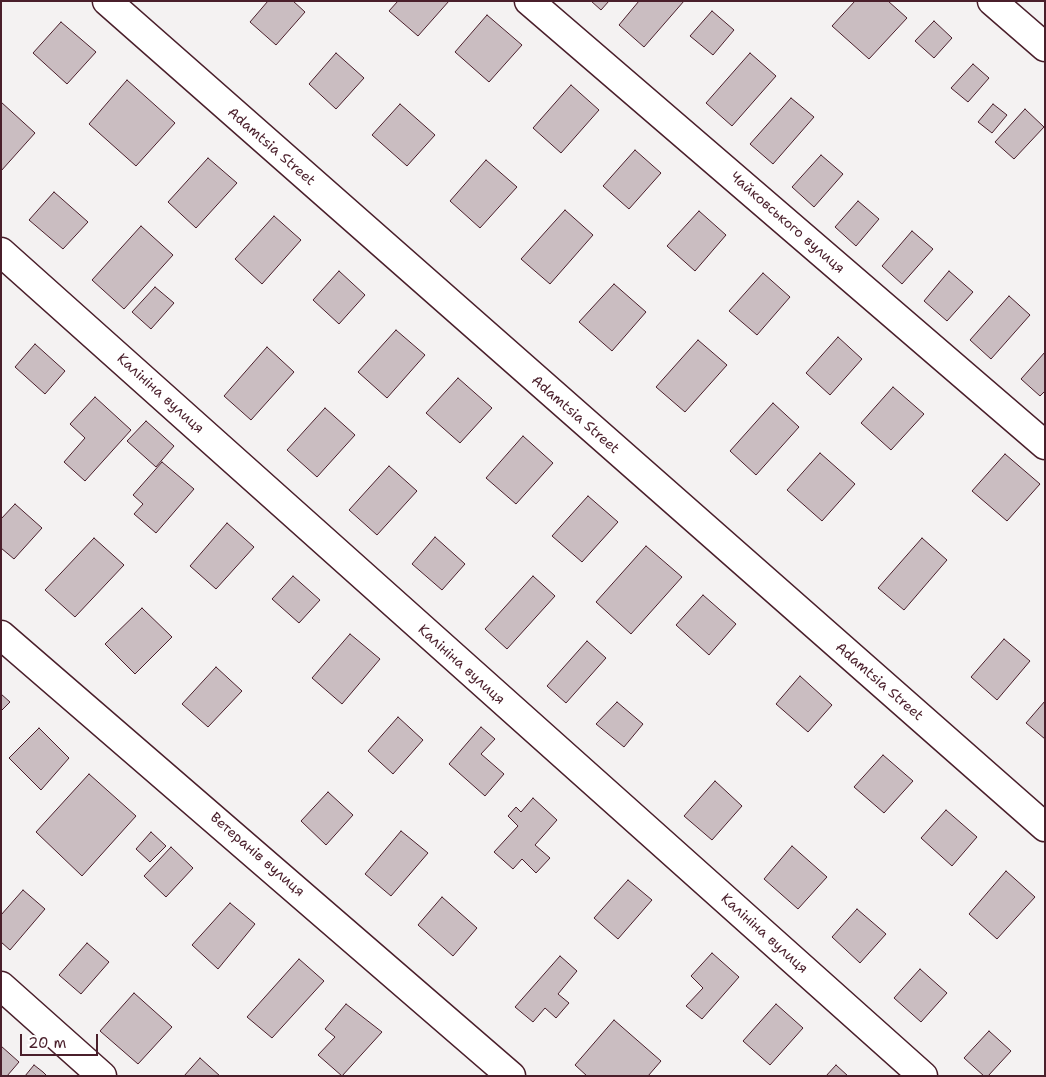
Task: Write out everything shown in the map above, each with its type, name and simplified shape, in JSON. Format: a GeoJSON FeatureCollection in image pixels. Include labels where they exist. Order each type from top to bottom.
{"type":"FeatureCollection","features":[{"type":"Feature","properties":{"kind":"street","name":"Adamtsia Street"},"geometry":{"type":"LineString","coordinates":[[107,1],[1045,827]]}},
{"type":"Feature","properties":{"kind":"street","name":"Чайковського вулиця"},"geometry":{"type":"LineString","coordinates":[[529,1],[1045,444]]}},
{"type":"Feature","properties":{"kind":"street"},"geometry":{"type":"LineString","coordinates":[[992,1],[1045,48]]}},
{"type":"Feature","properties":{"kind":"street","name":"Калініна вулиця"},"geometry":{"type":"LineString","coordinates":[[1,252],[923,1076]]}},
{"type":"Feature","properties":{"kind":"street","name":"Ветеранів вулиця"},"geometry":{"type":"LineString","coordinates":[[1,635],[511,1076]]}},
{"type":"Feature","properties":{"kind":"street"},"geometry":{"type":"LineString","coordinates":[[1,986],[102,1076]]}},
{"type":"Feature","properties":{"kind":"building"},"geometry":{"type":"Polygon","coordinates":[[[268,1],[293,1],[305,12],[276,45],[250,22],[268,1]]]}},
{"type":"Feature","properties":{"kind":"building"},"geometry":{"type":"Polygon","coordinates":[[[398,1],[449,1],[418,36],[389,11],[398,1]]]}},
{"type":"Feature","properties":{"kind":"building"},"geometry":{"type":"Polygon","coordinates":[[[591,1],[609,1],[601,10],[591,1]]]}},
{"type":"Feature","properties":{"kind":"building"},"geometry":{"type":"Polygon","coordinates":[[[639,1],[684,1],[644,47],[619,25],[639,1]]]}},
{"type":"Feature","properties":{"kind":"building"},"geometry":{"type":"Polygon","coordinates":[[[855,1],[888,1],[907,18],[869,59],[832,26],[855,1]]]}},
{"type":"Feature","properties":{"kind":"building"},"geometry":{"type":"Polygon","coordinates":[[[712,11],[734,30],[713,55],[690,36],[712,11]]]}},
{"type":"Feature","properties":{"kind":"building"},"geometry":{"type":"Polygon","coordinates":[[[487,15],[522,45],[489,82],[455,52],[487,15]]]}},
{"type":"Feature","properties":{"kind":"building"},"geometry":{"type":"Polygon","coordinates":[[[934,21],[952,38],[934,58],[915,41],[934,21]]]}},
{"type":"Feature","properties":{"kind":"building"},"geometry":{"type":"Polygon","coordinates":[[[61,22],[96,52],[67,84],[33,53],[61,22]]]}},
{"type":"Feature","properties":{"kind":"building"},"geometry":{"type":"Polygon","coordinates":[[[336,53],[364,78],[336,109],[309,84],[336,53]]]}},
{"type":"Feature","properties":{"kind":"building"},"geometry":{"type":"Polygon","coordinates":[[[750,53],[776,76],[732,126],[706,103],[750,53]]]}},
{"type":"Feature","properties":{"kind":"building"},"geometry":{"type":"Polygon","coordinates":[[[973,64],[989,78],[968,102],[951,88],[973,64]]]}},
{"type":"Feature","properties":{"kind":"building"},"geometry":{"type":"Polygon","coordinates":[[[127,80],[175,123],[136,166],[89,124],[127,80]]]}},
{"type":"Feature","properties":{"kind":"building"},"geometry":{"type":"Polygon","coordinates":[[[571,85],[599,110],[561,153],[533,128],[571,85]]]}},
{"type":"Feature","properties":{"kind":"building"},"geometry":{"type":"Polygon","coordinates":[[[791,98],[814,117],[773,164],[750,144],[791,98]]]}},
{"type":"Feature","properties":{"kind":"building"},"geometry":{"type":"Polygon","coordinates":[[[1,102],[35,133],[1,171],[1,102]]]}},
{"type":"Feature","properties":{"kind":"building"},"geometry":{"type":"Polygon","coordinates":[[[400,104],[435,135],[407,166],[372,135],[400,104]]]}},
{"type":"Feature","properties":{"kind":"building"},"geometry":{"type":"Polygon","coordinates":[[[993,104],[1007,115],[992,133],[978,122],[993,104]]]}},
{"type":"Feature","properties":{"kind":"building"},"geometry":{"type":"Polygon","coordinates":[[[1025,109],[1044,127],[1014,159],[995,142],[1025,109]]]}},
{"type":"Feature","properties":{"kind":"building"},"geometry":{"type":"Polygon","coordinates":[[[635,150],[661,173],[629,209],[603,186],[635,150]]]}},
{"type":"Feature","properties":{"kind":"building"},"geometry":{"type":"Polygon","coordinates":[[[821,155],[843,174],[814,207],[792,187],[821,155]]]}},
{"type":"Feature","properties":{"kind":"building"},"geometry":{"type":"Polygon","coordinates":[[[208,158],[237,183],[196,228],[168,202],[208,158]]]}},
{"type":"Feature","properties":{"kind":"building"},"geometry":{"type":"Polygon","coordinates":[[[486,160],[517,187],[480,228],[450,201],[486,160]]]}},
{"type":"Feature","properties":{"kind":"building"},"geometry":{"type":"Polygon","coordinates":[[[54,192],[88,222],[63,249],[29,220],[54,192]]]}},
{"type":"Feature","properties":{"kind":"building"},"geometry":{"type":"Polygon","coordinates":[[[858,201],[879,219],[856,246],[835,227],[858,201]]]}},
{"type":"Feature","properties":{"kind":"building"},"geometry":{"type":"Polygon","coordinates":[[[565,210],[593,235],[550,284],[521,259],[565,210]]]}},
{"type":"Feature","properties":{"kind":"building"},"geometry":{"type":"Polygon","coordinates":[[[699,211],[726,235],[695,271],[667,246],[699,211]]]}},
{"type":"Feature","properties":{"kind":"building"},"geometry":{"type":"Polygon","coordinates":[[[274,216],[301,240],[262,284],[235,259],[274,216]]]}},
{"type":"Feature","properties":{"kind":"building"},"geometry":{"type":"Polygon","coordinates":[[[141,226],[173,255],[124,309],[92,280],[141,226]]]}},
{"type":"Feature","properties":{"kind":"building"},"geometry":{"type":"Polygon","coordinates":[[[912,231],[933,249],[902,284],[882,266],[912,231]]]}},
{"type":"Feature","properties":{"kind":"building"},"geometry":{"type":"Polygon","coordinates":[[[339,271],[365,295],[339,324],[313,300],[339,271]]]}},
{"type":"Feature","properties":{"kind":"building"},"geometry":{"type":"Polygon","coordinates":[[[949,271],[973,292],[947,321],[924,301],[949,271]]]}},
{"type":"Feature","properties":{"kind":"building"},"geometry":{"type":"Polygon","coordinates":[[[763,273],[790,297],[757,335],[729,311],[763,273]]]}},
{"type":"Feature","properties":{"kind":"building"},"geometry":{"type":"Polygon","coordinates":[[[614,284],[646,312],[612,351],[579,322],[614,284]]]}},
{"type":"Feature","properties":{"kind":"building"},"geometry":{"type":"Polygon","coordinates":[[[155,287],[174,303],[151,329],[132,312],[155,287]]]}},
{"type":"Feature","properties":{"kind":"building"},"geometry":{"type":"Polygon","coordinates":[[[1009,296],[1030,315],[991,359],[970,340],[1009,296]]]}},
{"type":"Feature","properties":{"kind":"building"},"geometry":{"type":"Polygon","coordinates":[[[396,330],[425,355],[387,398],[358,372],[396,330]]]}},
{"type":"Feature","properties":{"kind":"building"},"geometry":{"type":"Polygon","coordinates":[[[838,337],[862,359],[830,395],[806,373],[838,337]]]}},
{"type":"Feature","properties":{"kind":"building"},"geometry":{"type":"Polygon","coordinates":[[[698,340],[727,365],[685,412],[656,387],[698,340]]]}},
{"type":"Feature","properties":{"kind":"building"},"geometry":{"type":"Polygon","coordinates":[[[35,344],[65,371],[45,394],[15,367],[35,344]]]}},
{"type":"Feature","properties":{"kind":"building"},"geometry":{"type":"Polygon","coordinates":[[[267,347],[294,372],[251,420],[224,396],[267,347]]]}},
{"type":"Feature","properties":{"kind":"building"},"geometry":{"type":"Polygon","coordinates":[[[1045,352],[1045,391],[1040,396],[1021,379],[1045,352]]]}},
{"type":"Feature","properties":{"kind":"building"},"geometry":{"type":"Polygon","coordinates":[[[458,378],[492,408],[460,443],[426,413],[458,378]]]}},
{"type":"Feature","properties":{"kind":"building"},"geometry":{"type":"Polygon","coordinates":[[[893,387],[924,414],[891,450],[861,423],[893,387]]]}},
{"type":"Feature","properties":{"kind":"building"},"geometry":{"type":"Polygon","coordinates":[[[95,397],[131,430],[85,481],[64,462],[85,438],[70,424],[95,397]]]}},
{"type":"Feature","properties":{"kind":"building"},"geometry":{"type":"Polygon","coordinates":[[[773,403],[799,427],[756,475],[730,451],[773,403]]]}},
{"type":"Feature","properties":{"kind":"building"},"geometry":{"type":"Polygon","coordinates":[[[325,408],[355,435],[317,477],[287,450],[325,408]]]}},
{"type":"Feature","properties":{"kind":"building"},"geometry":{"type":"Polygon","coordinates":[[[146,421],[174,446],[156,467],[127,441],[146,421]]]}},
{"type":"Feature","properties":{"kind":"building"},"geometry":{"type":"Polygon","coordinates":[[[523,436],[553,463],[516,504],[486,478],[523,436]]]}},
{"type":"Feature","properties":{"kind":"building"},"geometry":{"type":"Polygon","coordinates":[[[820,453],[855,484],[822,521],[787,490],[820,453]]]}},
{"type":"Feature","properties":{"kind":"building"},"geometry":{"type":"Polygon","coordinates":[[[1005,454],[1040,484],[1007,521],[972,491],[1005,454]]]}},
{"type":"Feature","properties":{"kind":"building"},"geometry":{"type":"Polygon","coordinates":[[[162,462],[194,489],[156,533],[134,514],[143,504],[133,495],[162,462]]]}},
{"type":"Feature","properties":{"kind":"building"},"geometry":{"type":"Polygon","coordinates":[[[389,466],[417,491],[377,535],[349,510],[389,466]]]}},
{"type":"Feature","properties":{"kind":"building"},"geometry":{"type":"Polygon","coordinates":[[[588,496],[618,522],[582,562],[552,536],[588,496]]]}},
{"type":"Feature","properties":{"kind":"building"},"geometry":{"type":"Polygon","coordinates":[[[15,504],[42,528],[14,559],[1,548],[1,519],[15,504]]]}},
{"type":"Feature","properties":{"kind":"building"},"geometry":{"type":"Polygon","coordinates":[[[227,523],[254,547],[216,589],[190,566],[227,523]]]}},
{"type":"Feature","properties":{"kind":"building"},"geometry":{"type":"Polygon","coordinates":[[[435,537],[465,564],[442,590],[412,564],[435,537]]]}},
{"type":"Feature","properties":{"kind":"building"},"geometry":{"type":"Polygon","coordinates":[[[94,538],[124,565],[75,617],[45,590],[94,538]]]}},
{"type":"Feature","properties":{"kind":"building"},"geometry":{"type":"Polygon","coordinates":[[[922,538],[947,560],[904,610],[878,588],[922,538]]]}},
{"type":"Feature","properties":{"kind":"building"},"geometry":{"type":"Polygon","coordinates":[[[646,546],[682,577],[631,634],[596,602],[646,546]]]}},
{"type":"Feature","properties":{"kind":"building"},"geometry":{"type":"Polygon","coordinates":[[[293,576],[320,600],[299,623],[272,599],[293,576]]]}},
{"type":"Feature","properties":{"kind":"building"},"geometry":{"type":"Polygon","coordinates":[[[533,576],[555,596],[507,649],[485,629],[533,576]]]}},
{"type":"Feature","properties":{"kind":"building"},"geometry":{"type":"Polygon","coordinates":[[[703,595],[736,624],[709,655],[676,625],[703,595]]]}},
{"type":"Feature","properties":{"kind":"building"},"geometry":{"type":"Polygon","coordinates":[[[142,608],[172,637],[135,674],[105,644],[142,608]]]}},
{"type":"Feature","properties":{"kind":"building"},"geometry":{"type":"Polygon","coordinates":[[[350,634],[380,659],[342,704],[312,678],[350,634]]]}},
{"type":"Feature","properties":{"kind":"building"},"geometry":{"type":"Polygon","coordinates":[[[1004,639],[1030,661],[997,700],[971,677],[1004,639]]]}},
{"type":"Feature","properties":{"kind":"building"},"geometry":{"type":"Polygon","coordinates":[[[587,641],[606,658],[566,703],[547,686],[587,641]]]}},
{"type":"Feature","properties":{"kind":"building"},"geometry":{"type":"Polygon","coordinates":[[[216,667],[242,691],[208,727],[182,704],[216,667]]]}},
{"type":"Feature","properties":{"kind":"building"},"geometry":{"type":"Polygon","coordinates":[[[800,676],[832,705],[808,732],[776,704],[800,676]]]}},
{"type":"Feature","properties":{"kind":"building"},"geometry":{"type":"Polygon","coordinates":[[[1,694],[10,702],[1,711],[1,694]]]}},
{"type":"Feature","properties":{"kind":"building"},"geometry":{"type":"Polygon","coordinates":[[[1045,701],[1045,739],[1026,723],[1045,701]]]}},
{"type":"Feature","properties":{"kind":"building"},"geometry":{"type":"Polygon","coordinates":[[[617,702],[643,724],[624,747],[596,724],[617,702]]]}},
{"type":"Feature","properties":{"kind":"building"},"geometry":{"type":"Polygon","coordinates":[[[398,717],[423,740],[393,774],[368,751],[398,717]]]}},
{"type":"Feature","properties":{"kind":"building"},"geometry":{"type":"Polygon","coordinates":[[[481,727],[495,739],[481,754],[504,774],[485,796],[449,764],[481,727]]]}},
{"type":"Feature","properties":{"kind":"building"},"geometry":{"type":"Polygon","coordinates":[[[39,728],[69,758],[41,790],[9,758],[39,728]]]}},
{"type":"Feature","properties":{"kind":"building"},"geometry":{"type":"Polygon","coordinates":[[[883,755],[913,781],[884,813],[854,787],[883,755]]]}},
{"type":"Feature","properties":{"kind":"building"},"geometry":{"type":"Polygon","coordinates":[[[89,774],[136,816],[82,876],[36,832],[89,774]]]}},
{"type":"Feature","properties":{"kind":"building"},"geometry":{"type":"Polygon","coordinates":[[[715,781],[742,806],[712,840],[684,816],[715,781]]]}},
{"type":"Feature","properties":{"kind":"building"},"geometry":{"type":"Polygon","coordinates":[[[328,792],[353,815],[326,845],[301,821],[328,792]]]}},
{"type":"Feature","properties":{"kind":"building"},"geometry":{"type":"Polygon","coordinates":[[[533,798],[557,820],[535,845],[550,858],[536,873],[522,859],[513,869],[494,852],[518,826],[508,816],[516,807],[521,812],[533,798]]]}},
{"type":"Feature","properties":{"kind":"building"},"geometry":{"type":"Polygon","coordinates":[[[946,810],[977,837],[952,866],[921,838],[946,810]]]}},
{"type":"Feature","properties":{"kind":"building"},"geometry":{"type":"Polygon","coordinates":[[[401,831],[428,853],[391,896],[365,874],[401,831]]]}},
{"type":"Feature","properties":{"kind":"building"},"geometry":{"type":"Polygon","coordinates":[[[151,832],[166,846],[150,862],[136,849],[151,832]]]}},
{"type":"Feature","properties":{"kind":"building"},"geometry":{"type":"Polygon","coordinates":[[[792,846],[827,877],[798,909],[764,879],[792,846]]]}},
{"type":"Feature","properties":{"kind":"building"},"geometry":{"type":"Polygon","coordinates":[[[171,847],[193,868],[166,897],[144,876],[171,847]]]}},
{"type":"Feature","properties":{"kind":"building"},"geometry":{"type":"Polygon","coordinates":[[[1006,871],[1035,897],[997,939],[969,914],[1006,871]]]}},
{"type":"Feature","properties":{"kind":"building"},"geometry":{"type":"Polygon","coordinates":[[[628,880],[652,900],[618,939],[594,918],[628,880]]]}},
{"type":"Feature","properties":{"kind":"building"},"geometry":{"type":"Polygon","coordinates":[[[23,890],[45,909],[10,950],[1,942],[1,915],[23,890]]]}},
{"type":"Feature","properties":{"kind":"building"},"geometry":{"type":"Polygon","coordinates":[[[442,897],[477,928],[453,956],[418,925],[442,897]]]}},
{"type":"Feature","properties":{"kind":"building"},"geometry":{"type":"Polygon","coordinates":[[[230,903],[255,924],[218,969],[192,945],[230,903]]]}},
{"type":"Feature","properties":{"kind":"building"},"geometry":{"type":"Polygon","coordinates":[[[857,909],[886,934],[860,963],[832,937],[857,909]]]}},
{"type":"Feature","properties":{"kind":"building"},"geometry":{"type":"Polygon","coordinates":[[[87,943],[109,962],[81,994],[59,975],[87,943]]]}},
{"type":"Feature","properties":{"kind":"building"},"geometry":{"type":"Polygon","coordinates":[[[712,953],[739,977],[702,1019],[686,1006],[703,988],[691,976],[712,953]]]}},
{"type":"Feature","properties":{"kind":"building"},"geometry":{"type":"Polygon","coordinates":[[[560,956],[577,971],[558,994],[569,1003],[556,1018],[545,1008],[533,1022],[515,1007],[560,956]]]}},
{"type":"Feature","properties":{"kind":"building"},"geometry":{"type":"Polygon","coordinates":[[[299,959],[324,981],[272,1038],[247,1017],[299,959]]]}},
{"type":"Feature","properties":{"kind":"building"},"geometry":{"type":"Polygon","coordinates":[[[920,969],[947,993],[921,1022],[894,998],[920,969]]]}},
{"type":"Feature","properties":{"kind":"building"},"geometry":{"type":"Polygon","coordinates":[[[134,993],[172,1027],[138,1064],[100,1031],[134,993]]]}},
{"type":"Feature","properties":{"kind":"building"},"geometry":{"type":"Polygon","coordinates":[[[346,1004],[382,1032],[342,1076],[318,1055],[335,1037],[325,1029],[346,1004]]]}},
{"type":"Feature","properties":{"kind":"building"},"geometry":{"type":"Polygon","coordinates":[[[776,1004],[803,1028],[770,1065],[743,1041],[776,1004]]]}},
{"type":"Feature","properties":{"kind":"building"},"geometry":{"type":"Polygon","coordinates":[[[614,1020],[661,1061],[648,1076],[587,1076],[575,1065],[614,1020]]]}},
{"type":"Feature","properties":{"kind":"building"},"geometry":{"type":"Polygon","coordinates":[[[989,1031],[1011,1051],[988,1076],[984,1076],[964,1058],[989,1031]]]}},
{"type":"Feature","properties":{"kind":"building"},"geometry":{"type":"Polygon","coordinates":[[[1,1046],[19,1062],[7,1076],[1,1076],[1,1046]]]}},
{"type":"Feature","properties":{"kind":"building"},"geometry":{"type":"Polygon","coordinates":[[[200,1058],[220,1076],[184,1076],[200,1058]]]}},
{"type":"Feature","properties":{"kind":"building"},"geometry":{"type":"Polygon","coordinates":[[[34,1065],[43,1072],[47,1076],[25,1076],[34,1065]]]}},
{"type":"Feature","properties":{"kind":"building"},"geometry":{"type":"Polygon","coordinates":[[[836,1065],[848,1076],[826,1076],[836,1065]]]}}]}
